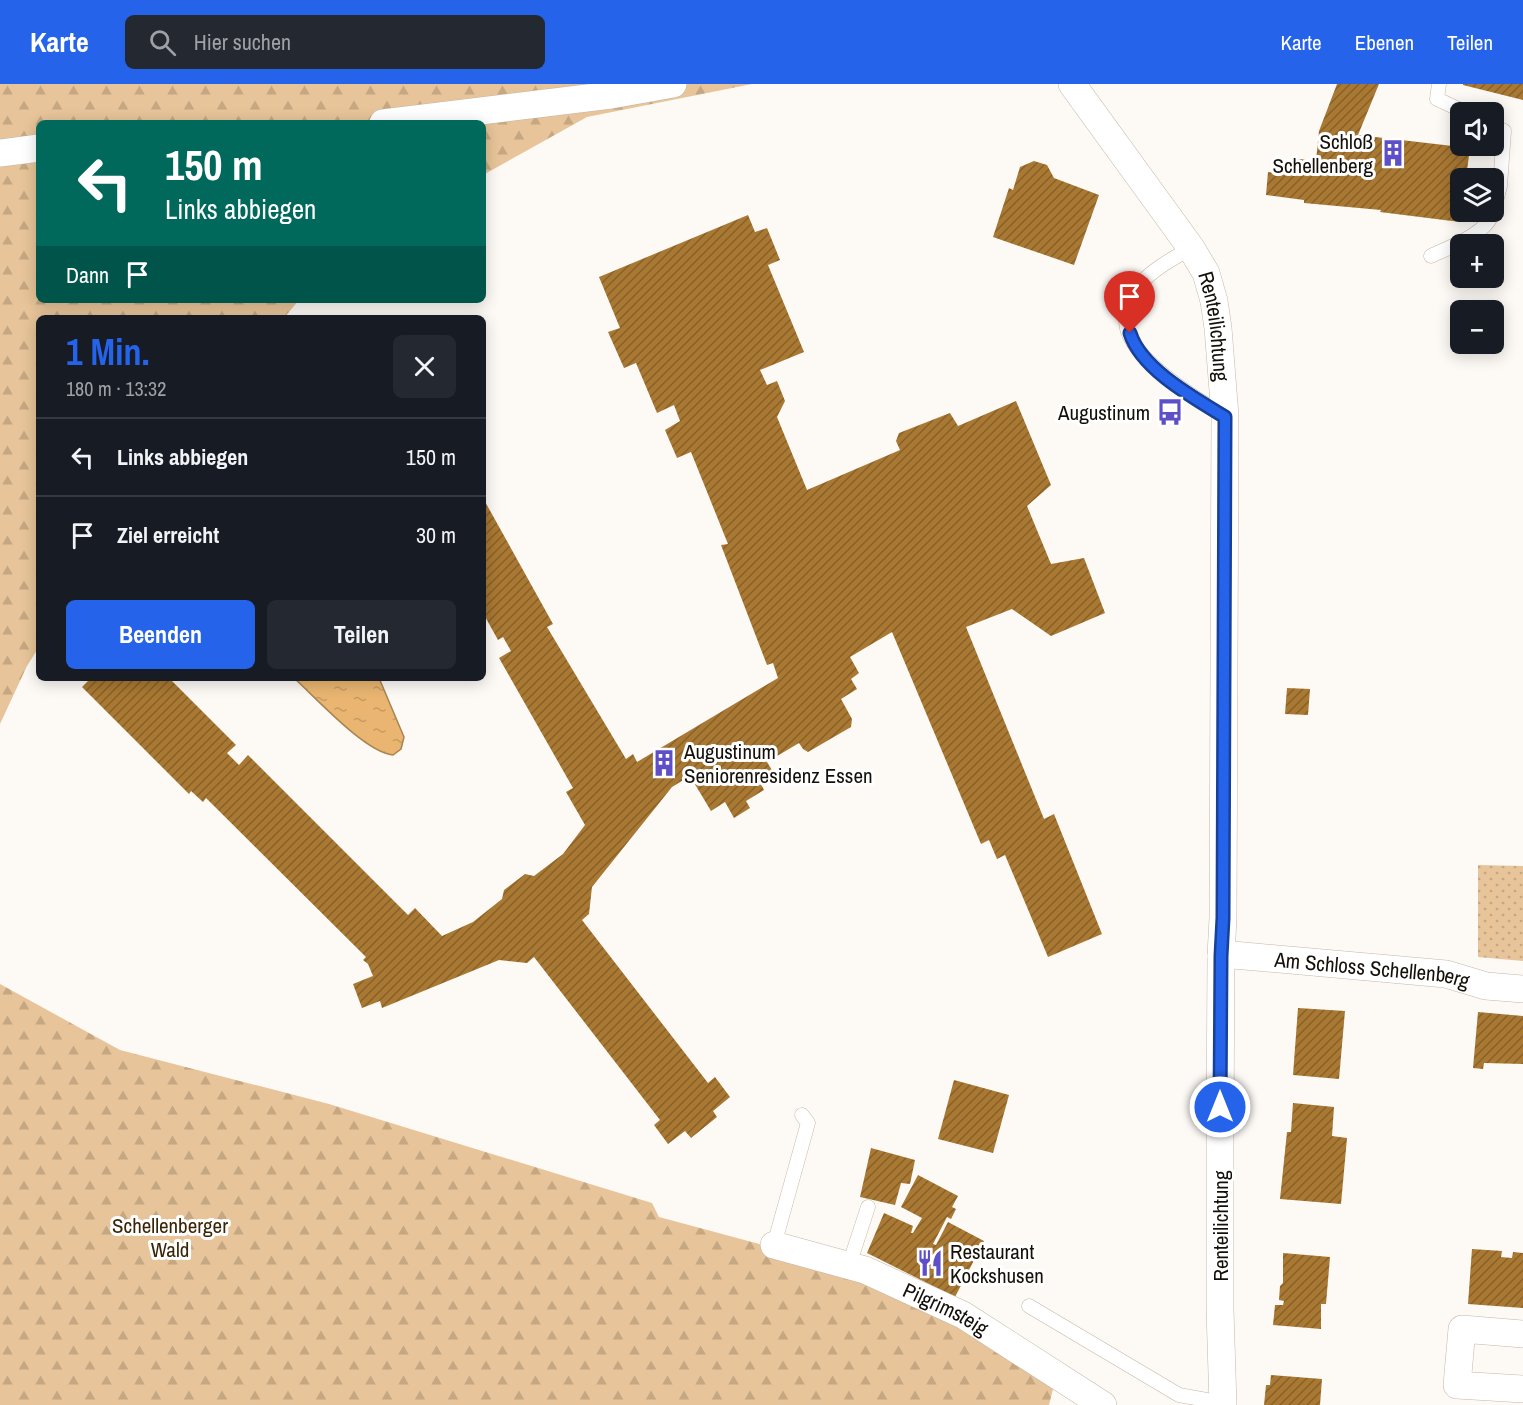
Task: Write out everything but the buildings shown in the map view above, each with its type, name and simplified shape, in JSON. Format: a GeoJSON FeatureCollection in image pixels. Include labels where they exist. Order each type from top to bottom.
{"type":"FeatureCollection","features":[{"type":"Feature","properties":{"kind":"street"},"geometry":{"type":"LineString","coordinates":[[407,120],[611,95],[672,84]]}},
{"type":"Feature","properties":{"kind":"street","name":"Renteilichtung"},"geometry":{"type":"LineString","coordinates":[[1072,84],[1191,248],[1206,273],[1214,301],[1218,328],[1225,417],[1220,1310],[1223,1404]]}},
{"type":"Feature","properties":{"kind":"street"},"geometry":{"type":"LineString","coordinates":[[0,153],[36,148]]}},
{"type":"Feature","properties":{"kind":"street","name":"Am Schloss Schellenberg"},"geometry":{"type":"LineString","coordinates":[[1221,956],[1233,954],[1446,974],[1486,986],[1523,989]]}},
{"type":"Feature","properties":{"kind":"street","name":"Pilgrimsteig"},"geometry":{"type":"LineString","coordinates":[[774,1245],[865,1270],[963,1315],[1103,1405]]}},
{"type":"Feature","properties":{"kind":"street"},"geometry":{"type":"LineString","coordinates":[[1523,1334],[1462,1329],[1457,1385],[1523,1389]]}},
{"type":"Feature","properties":{"kind":"lane"},"geometry":{"type":"LineString","coordinates":[[1439,84],[1437,99],[1450,105]]}},
{"type":"Feature","properties":{"kind":"lane"},"geometry":{"type":"LineString","coordinates":[[1431,256],[1478,232],[1487,222]]}},
{"type":"Feature","properties":{"kind":"lane"},"geometry":{"type":"LineString","coordinates":[[1191,248],[1157,269],[1141,283],[1131,302],[1126,321],[1134,345],[1150,363],[1171,382],[1225,417]]}},
{"type":"Feature","properties":{"kind":"lane"},"geometry":{"type":"LineString","coordinates":[[774,1245],[808,1123],[802,1115]]}},
{"type":"Feature","properties":{"kind":"lane"},"geometry":{"type":"LineString","coordinates":[[849,1266],[868,1207]]}},
{"type":"Feature","properties":{"kind":"lane"},"geometry":{"type":"LineString","coordinates":[[1029,1306],[1179,1395],[1223,1404]]}},
{"type":"Feature","properties":{"kind":"green space"},"geometry":{"type":"Polygon","coordinates":[[[0,84],[752,84],[587,117],[486,173],[486,120],[36,120],[36,303],[296,303],[286,315],[36,315],[36,652],[0,724],[0,84]]]}},
{"type":"Feature","properties":{"kind":"green space"},"geometry":{"type":"Polygon","coordinates":[[[1478,865],[1523,866],[1523,961],[1478,957],[1478,865]]]}},
{"type":"Feature","properties":{"kind":"green space","name":"Schellenberger Wald"},"geometry":{"type":"Polygon","coordinates":[[[0,984],[120,1050],[329,1104],[652,1203],[659,1217],[864,1272],[1055,1381],[1049,1405],[0,1405],[0,984]]]}},
{"type":"Feature","properties":{"kind":"water"},"geometry":{"type":"Polygon","coordinates":[[[297,681],[380,681],[404,737],[401,749],[393,755],[382,752],[355,735],[297,681]]]}},
{"type":"Feature","properties":{"kind":"place","name":"Schloß Schellenberg"},"geometry":{"type":"Point","coordinates":[1393,153]}},
{"type":"Feature","properties":{"kind":"place","name":"Augustinum"},"geometry":{"type":"Point","coordinates":[1170,412]}},
{"type":"Feature","properties":{"kind":"place","name":"Augustinum Seniorenresidenz Essen"},"geometry":{"type":"Point","coordinates":[664,763]}},
{"type":"Feature","properties":{"kind":"place","name":"Restaurant Kockshusen"},"geometry":{"type":"Point","coordinates":[930,1263]}},
{"type":"Feature","properties":{"kind":"route"},"geometry":{"type":"LineString","coordinates":[[1130,333],[1134,345],[1171,382],[1225,417],[1220,1107]]}}]}
